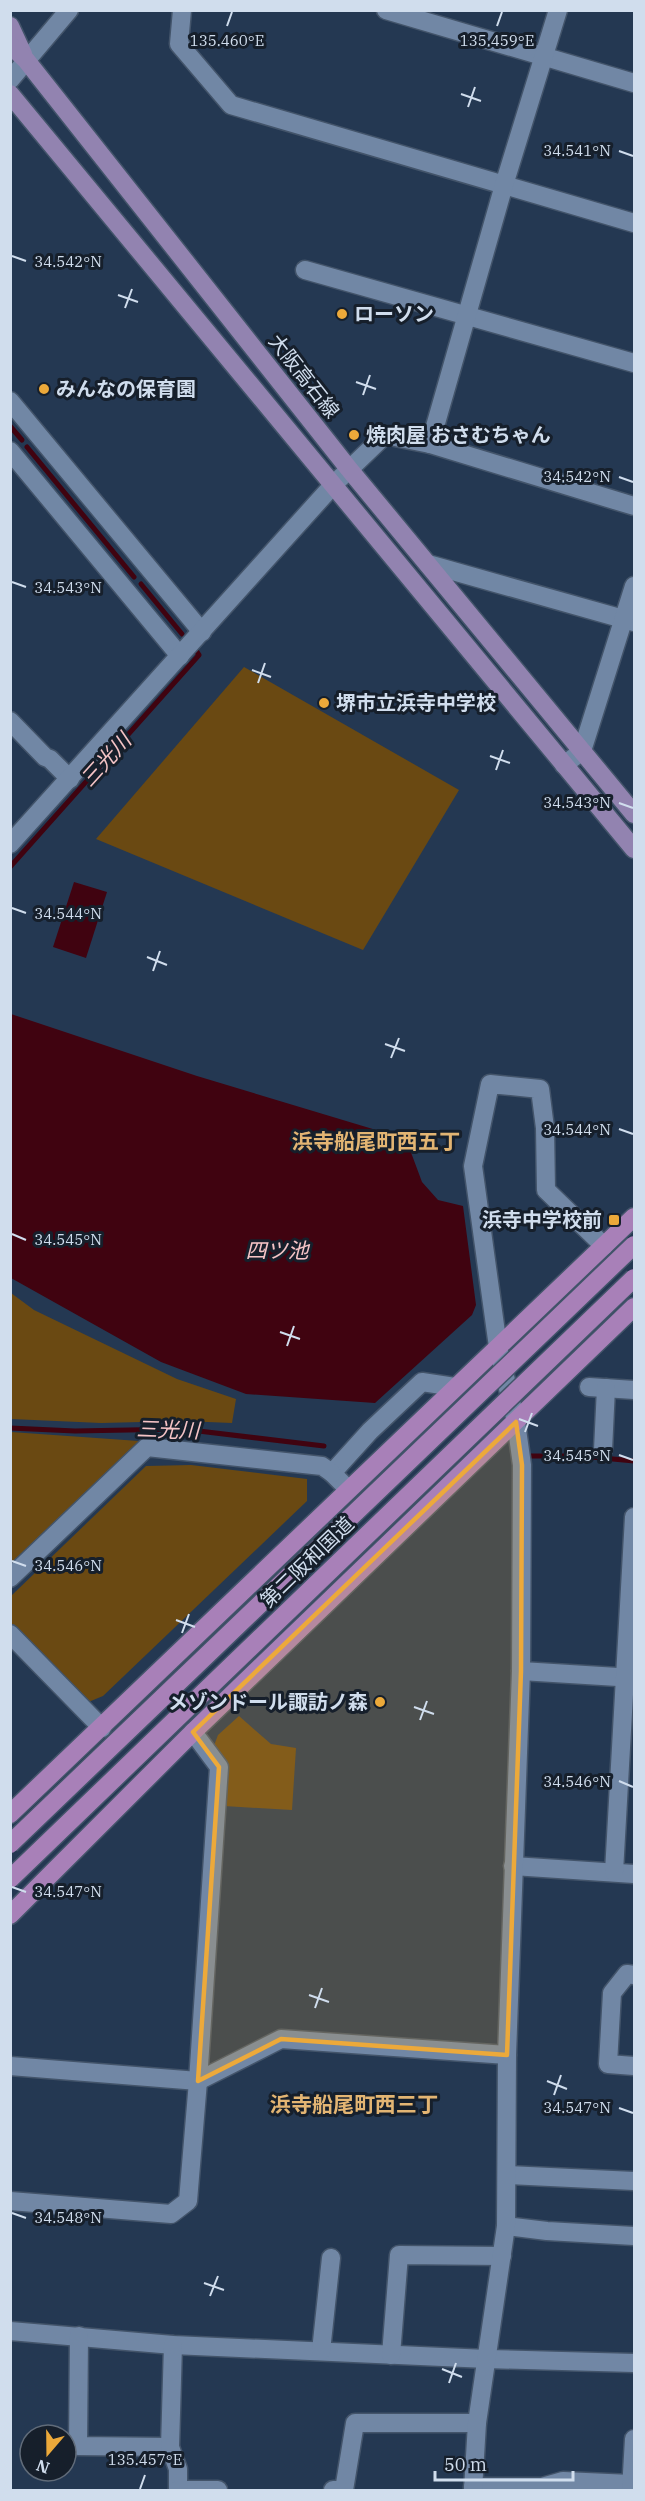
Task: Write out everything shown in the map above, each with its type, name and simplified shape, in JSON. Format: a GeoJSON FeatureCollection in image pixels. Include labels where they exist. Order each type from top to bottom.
{"type":"FeatureCollection","features":[{"type":"Feature","properties":{"kind":"highway"},"geometry":{"type":"LineString","coordinates":[[10,1814],[634,1217]]}},
{"type":"Feature","properties":{"kind":"highway","name":"第二阪和国道"},"geometry":{"type":"LineString","coordinates":[[10,1844],[634,1245]]}},
{"type":"Feature","properties":{"kind":"highway","name":"第二阪和国道"},"geometry":{"type":"LineString","coordinates":[[10,1879],[634,1278]]}},
{"type":"Feature","properties":{"kind":"highway"},"geometry":{"type":"LineString","coordinates":[[10,1915],[193,1732],[634,1307]]}},
{"type":"Feature","properties":{"kind":"main road"},"geometry":{"type":"LineString","coordinates":[[10,26],[26,60]]}},
{"type":"Feature","properties":{"kind":"main road","name":"大阪高石線"},"geometry":{"type":"LineString","coordinates":[[10,45],[26,60],[349,469],[634,814]]}},
{"type":"Feature","properties":{"kind":"main road"},"geometry":{"type":"LineString","coordinates":[[10,94],[634,849]]}},
{"type":"Feature","properties":{"kind":"street"},"geometry":{"type":"LineString","coordinates":[[10,80],[69,10]]}},
{"type":"Feature","properties":{"kind":"street"},"geometry":{"type":"LineString","coordinates":[[182,10],[179,44],[231,105],[634,224]]}},
{"type":"Feature","properties":{"kind":"street"},"geometry":{"type":"LineString","coordinates":[[386,10],[634,83]]}},
{"type":"Feature","properties":{"kind":"street"},"geometry":{"type":"LineString","coordinates":[[430,444],[504,185],[558,10]]}},
{"type":"Feature","properties":{"kind":"street"},"geometry":{"type":"LineString","coordinates":[[305,270],[634,363]]}},
{"type":"Feature","properties":{"kind":"street"},"geometry":{"type":"LineString","coordinates":[[10,401],[23,444],[181,656]]}},
{"type":"Feature","properties":{"kind":"street"},"geometry":{"type":"LineString","coordinates":[[10,844],[334,484],[385,435],[430,444],[634,506]]}},
{"type":"Feature","properties":{"kind":"street"},"geometry":{"type":"LineString","coordinates":[[23,444],[200,634]]}},
{"type":"Feature","properties":{"kind":"street"},"geometry":{"type":"LineString","coordinates":[[428,564],[630,620]]}},
{"type":"Feature","properties":{"kind":"street"},"geometry":{"type":"LineString","coordinates":[[564,765],[582,750],[630,620],[634,586]]}},
{"type":"Feature","properties":{"kind":"street"},"geometry":{"type":"LineString","coordinates":[[10,721],[70,779]]}},
{"type":"Feature","properties":{"kind":"street"},"geometry":{"type":"LineString","coordinates":[[604,1246],[546,1190],[545,1128],[540,1089],[490,1084],[473,1166],[498,1347],[516,1422],[522,1465],[522,1671],[507,2055],[506,2226],[477,2424],[473,2489],[542,2487],[563,2481],[631,2487],[634,2439]]}},
{"type":"Feature","properties":{"kind":"street"},"geometry":{"type":"LineString","coordinates":[[332,1473],[370,1431],[422,1382],[455,1387]]}},
{"type":"Feature","properties":{"kind":"street"},"geometry":{"type":"LineString","coordinates":[[603,1450],[598,1387],[634,1390]]}},
{"type":"Feature","properties":{"kind":"street"},"geometry":{"type":"LineString","coordinates":[[10,1578],[147,1447],[321,1466],[332,1473],[348,1489]]}},
{"type":"Feature","properties":{"kind":"street"},"geometry":{"type":"LineString","coordinates":[[614,1872],[630,1678],[634,1517]]}},
{"type":"Feature","properties":{"kind":"street"},"geometry":{"type":"LineString","coordinates":[[10,1634],[102,1728]]}},
{"type":"Feature","properties":{"kind":"street"},"geometry":{"type":"LineString","coordinates":[[522,1671],[630,1678]]}},
{"type":"Feature","properties":{"kind":"street"},"geometry":{"type":"LineString","coordinates":[[10,2200],[171,2214],[188,2201],[219,1767],[193,1732]]}},
{"type":"Feature","properties":{"kind":"street"},"geometry":{"type":"LineString","coordinates":[[513,1866],[634,1874]]}},
{"type":"Feature","properties":{"kind":"street"},"geometry":{"type":"LineString","coordinates":[[634,1975],[627,1974],[612,1993],[608,2064],[634,2066]]}},
{"type":"Feature","properties":{"kind":"street"},"geometry":{"type":"LineString","coordinates":[[10,2066],[198,2081],[281,2039],[507,2055]]}},
{"type":"Feature","properties":{"kind":"street"},"geometry":{"type":"LineString","coordinates":[[508,2175],[634,2181]]}},
{"type":"Feature","properties":{"kind":"street"},"geometry":{"type":"LineString","coordinates":[[506,2226],[634,2236]]}},
{"type":"Feature","properties":{"kind":"street"},"geometry":{"type":"LineString","coordinates":[[391,2355],[399,2255],[502,2256]]}},
{"type":"Feature","properties":{"kind":"street"},"geometry":{"type":"LineString","coordinates":[[321,2351],[331,2258]]}},
{"type":"Feature","properties":{"kind":"street"},"geometry":{"type":"LineString","coordinates":[[10,2331],[173,2344],[487,2359],[634,2363]]}},
{"type":"Feature","properties":{"kind":"street"},"geometry":{"type":"LineString","coordinates":[[79,2336],[78,2446],[170,2447]]}},
{"type":"Feature","properties":{"kind":"street"},"geometry":{"type":"LineString","coordinates":[[173,2344],[170,2447],[178,2469],[178,2490],[218,2490]]}},
{"type":"Feature","properties":{"kind":"street"},"geometry":{"type":"LineString","coordinates":[[333,2490],[344,2490],[355,2423],[477,2424]]}},
{"type":"Feature","properties":{"kind":"highlighted area"},"geometry":{"type":"Polygon","coordinates":[[[516,1422],[522,1465],[521,1671],[507,2055],[281,2039],[198,2081],[219,1767],[193,1732],[516,1422]]]}},
{"type":"Feature","properties":{"kind":"shaded area"},"geometry":{"type":"Polygon","coordinates":[[[244,667],[459,790],[363,950],[96,839],[244,667]]]}},
{"type":"Feature","properties":{"kind":"shaded area"},"geometry":{"type":"Polygon","coordinates":[[[11,1293],[34,1310],[177,1379],[236,1399],[232,1423],[183,1421],[101,1423],[11,1419],[11,1293]]]}},
{"type":"Feature","properties":{"kind":"shaded area"},"geometry":{"type":"Polygon","coordinates":[[[10,1432],[139,1441],[11,1564],[10,1432]]]}},
{"type":"Feature","properties":{"kind":"shaded area"},"geometry":{"type":"Polygon","coordinates":[[[191,1465],[307,1479],[307,1501],[103,1696],[86,1703],[11,1625],[11,1596],[146,1466],[191,1465]]]}},
{"type":"Feature","properties":{"kind":"shaded area"},"geometry":{"type":"Polygon","coordinates":[[[239,1716],[271,1744],[296,1748],[292,1810],[224,1806],[212,1751],[218,1735],[239,1716]]]}},
{"type":"Feature","properties":{"kind":"water"},"geometry":{"type":"Polygon","coordinates":[[[74,882],[107,892],[86,958],[53,947],[74,882]]]}},
{"type":"Feature","properties":{"kind":"water","name":"四ツ池"},"geometry":{"type":"Polygon","coordinates":[[[11,1014],[197,1076],[406,1139],[422,1182],[438,1200],[463,1206],[476,1305],[472,1315],[375,1403],[246,1394],[161,1362],[11,1278],[11,1014]]]}},
{"type":"Feature","properties":{"kind":"waterway","name":"三光川"},"geometry":{"type":"LineString","coordinates":[[10,426],[22,440]]}},
{"type":"Feature","properties":{"kind":"waterway","name":"三光川"},"geometry":{"type":"LineString","coordinates":[[27,447],[134,577]]}},
{"type":"Feature","properties":{"kind":"waterway","name":"三光川"},"geometry":{"type":"LineString","coordinates":[[141,584],[182,634]]}},
{"type":"Feature","properties":{"kind":"waterway","name":"三光川"},"geometry":{"type":"LineString","coordinates":[[10,867],[199,655],[197,652]]}},
{"type":"Feature","properties":{"kind":"waterway","name":"三光川"},"geometry":{"type":"LineString","coordinates":[[10,1428],[75,1431],[182,1429],[324,1446]]}},
{"type":"Feature","properties":{"kind":"waterway","name":"三光川"},"geometry":{"type":"LineString","coordinates":[[531,1456],[581,1456],[634,1461]]}},
{"type":"Feature","properties":{"kind":"place","name":"ローソン"},"geometry":{"type":"Point","coordinates":[342,314]}},
{"type":"Feature","properties":{"kind":"place","name":"みんなの保育園"},"geometry":{"type":"Point","coordinates":[44,389]}},
{"type":"Feature","properties":{"kind":"place","name":"焼肉屋 おさむちゃん"},"geometry":{"type":"Point","coordinates":[354,435]}},
{"type":"Feature","properties":{"kind":"place","name":"堺市立浜寺中学校"},"geometry":{"type":"Point","coordinates":[324,703]}},
{"type":"Feature","properties":{"kind":"place","name":"浜寺中学校前"},"geometry":{"type":"Point","coordinates":[614,1220]}},
{"type":"Feature","properties":{"kind":"place","name":"メゾンドール諏訪ノ森"},"geometry":{"type":"Point","coordinates":[380,1702]}},
{"type":"Feature","properties":{"kind":"district","name":"浜寺船尾町西五丁"},"geometry":{"type":"Point","coordinates":[376,1142]}},
{"type":"Feature","properties":{"kind":"district","name":"浜寺船尾町西三丁"},"geometry":{"type":"Point","coordinates":[354,2105]}}]}
